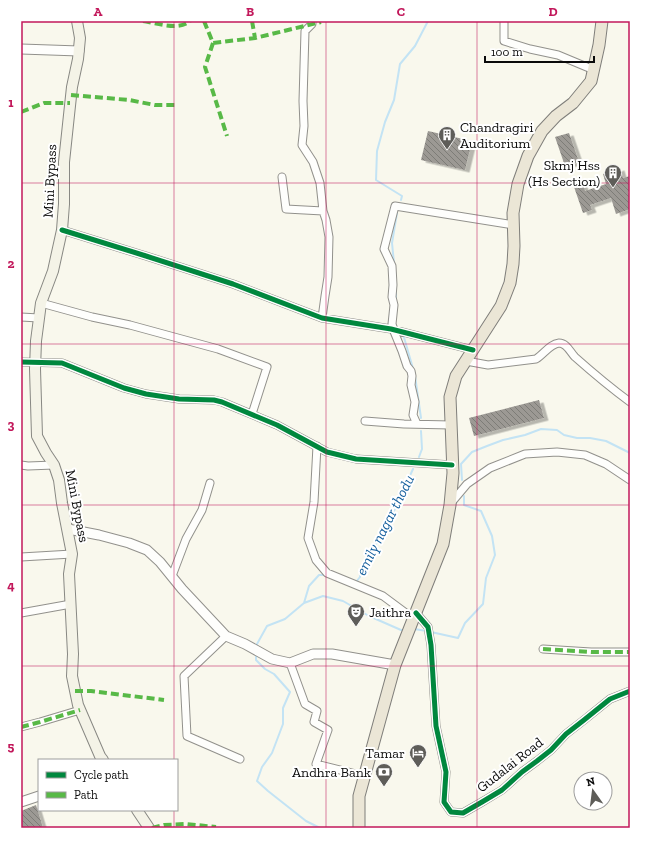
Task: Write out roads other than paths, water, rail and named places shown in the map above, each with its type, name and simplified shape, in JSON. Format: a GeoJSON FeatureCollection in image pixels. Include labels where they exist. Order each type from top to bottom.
{"type":"FeatureCollection","features":[{"type":"Feature","properties":{"kind":"main road","name":"Mini Bypass"},"geometry":{"type":"LineString","coordinates":[[77,21],[80,38],[78,59],[72,87],[64,162],[64,204],[62,230],[53,271],[42,303],[36,341],[35,362],[37,436],[54,465],[59,480],[72,554],[69,574],[73,654],[72,676],[78,705],[102,759]]}},
{"type":"Feature","properties":{"kind":"main road"},"geometry":{"type":"LineString","coordinates":[[359,828],[359,796],[395,665],[443,544],[450,505],[453,473],[450,397],[456,376],[501,306],[510,283],[514,246],[513,213],[518,184],[528,156],[542,131],[556,116],[573,103],[591,82],[602,21]]}},
{"type":"Feature","properties":{"kind":"main road"},"geometry":{"type":"LineString","coordinates":[[138,811],[149,828]]}},
{"type":"Feature","properties":{"kind":"street"},"geometry":{"type":"LineString","coordinates":[[312,21],[312,24],[305,31],[304,126],[302,145],[313,162],[320,183],[323,211],[326,220],[328,277],[324,296],[322,318]]}},
{"type":"Feature","properties":{"kind":"street"},"geometry":{"type":"LineString","coordinates":[[504,21],[504,41],[530,49],[558,55],[594,70]]}},
{"type":"Feature","properties":{"kind":"street"},"geometry":{"type":"LineString","coordinates":[[21,50],[79,51]]}},
{"type":"Feature","properties":{"kind":"street"},"geometry":{"type":"LineString","coordinates":[[282,177],[286,210],[323,211]]}},
{"type":"Feature","properties":{"kind":"street"},"geometry":{"type":"LineString","coordinates":[[416,424],[413,414],[415,402],[411,385],[412,376],[392,324],[394,306],[392,298],[392,266],[384,249],[395,206],[514,225]]}},
{"type":"Feature","properties":{"kind":"street"},"geometry":{"type":"LineString","coordinates":[[62,230],[233,284],[322,318],[394,330],[473,350]]}},
{"type":"Feature","properties":{"kind":"street"},"geometry":{"type":"LineString","coordinates":[[42,303],[218,349],[267,367],[252,414]]}},
{"type":"Feature","properties":{"kind":"street"},"geometry":{"type":"LineString","coordinates":[[21,317],[39,318]]}},
{"type":"Feature","properties":{"kind":"street"},"geometry":{"type":"LineString","coordinates":[[466,361],[488,365],[536,359],[551,346],[560,343],[566,345],[571,354],[630,402]]}},
{"type":"Feature","properties":{"kind":"street"},"geometry":{"type":"LineString","coordinates":[[21,362],[62,363],[124,388],[146,394],[179,399],[214,400],[222,402],[277,425],[327,452],[356,459],[452,465]]}},
{"type":"Feature","properties":{"kind":"street"},"geometry":{"type":"LineString","coordinates":[[365,421],[451,425]]}},
{"type":"Feature","properties":{"kind":"street"},"geometry":{"type":"LineString","coordinates":[[317,446],[314,502],[308,538],[316,560],[327,573],[383,596],[412,623]]}},
{"type":"Feature","properties":{"kind":"street"},"geometry":{"type":"LineString","coordinates":[[450,505],[467,484],[490,468],[525,454],[557,452],[585,455],[606,464],[630,480]]}},
{"type":"Feature","properties":{"kind":"street"},"geometry":{"type":"LineString","coordinates":[[21,465],[54,465]]}},
{"type":"Feature","properties":{"kind":"street"},"geometry":{"type":"LineString","coordinates":[[172,576],[186,539],[202,510],[210,483]]}},
{"type":"Feature","properties":{"kind":"street"},"geometry":{"type":"LineString","coordinates":[[68,530],[129,542],[147,550],[160,562],[192,600],[226,636],[272,658],[290,663],[313,654],[332,654],[395,665]]}},
{"type":"Feature","properties":{"kind":"street"},"geometry":{"type":"LineString","coordinates":[[21,557],[72,554]]}},
{"type":"Feature","properties":{"kind":"street"},"geometry":{"type":"LineString","coordinates":[[21,613],[71,604]]}},
{"type":"Feature","properties":{"kind":"street","name":"Gudalai Road"},"geometry":{"type":"LineString","coordinates":[[412,623],[428,627],[431,645],[436,726],[446,772],[444,802],[451,812],[463,813],[502,790],[522,772],[551,750],[566,734],[610,699],[630,690]]}},
{"type":"Feature","properties":{"kind":"street"},"geometry":{"type":"LineString","coordinates":[[226,636],[184,676],[187,736],[240,759]]}},
{"type":"Feature","properties":{"kind":"street"},"geometry":{"type":"LineString","coordinates":[[543,649],[591,652],[630,652]]}},
{"type":"Feature","properties":{"kind":"street"},"geometry":{"type":"LineString","coordinates":[[290,663],[305,704],[317,711],[314,722],[328,730],[316,764],[364,776]]}},
{"type":"Feature","properties":{"kind":"street"},"geometry":{"type":"LineString","coordinates":[[21,727],[80,710]]}},
{"type":"Feature","properties":{"kind":"street"},"geometry":{"type":"LineString","coordinates":[[21,802],[38,796]]}},
{"type":"Feature","properties":{"kind":"waterway","name":"emily nagar thodu"},"geometry":{"type":"LineString","coordinates":[[401,200],[402,196],[376,180],[377,151],[385,122],[394,100],[400,64],[415,46],[428,21]]}},
{"type":"Feature","properties":{"kind":"waterway","name":"emily nagar thodu"},"geometry":{"type":"LineString","coordinates":[[394,263],[392,243],[397,213]]}},
{"type":"Feature","properties":{"kind":"waterway","name":"emily nagar thodu"},"geometry":{"type":"LineString","coordinates":[[396,287],[396,301]]}},
{"type":"Feature","properties":{"kind":"waterway","name":"emily nagar thodu"},"geometry":{"type":"LineString","coordinates":[[403,334],[414,372]]}},
{"type":"Feature","properties":{"kind":"waterway","name":"emily nagar thodu"},"geometry":{"type":"LineString","coordinates":[[415,376],[421,418]]}},
{"type":"Feature","properties":{"kind":"waterway"},"geometry":{"type":"LineString","coordinates":[[462,480],[461,464],[472,452],[503,440],[525,435],[541,429],[557,430],[564,435],[577,438],[590,438],[606,441],[630,453]]}},
{"type":"Feature","properties":{"kind":"waterway","name":"emily nagar thodu"},"geometry":{"type":"LineString","coordinates":[[419,457],[422,449],[421,431]]}},
{"type":"Feature","properties":{"kind":"waterway","name":"emily nagar thodu"},"geometry":{"type":"LineString","coordinates":[[356,582],[360,577],[360,569],[376,544],[382,531],[389,522],[413,469]]}},
{"type":"Feature","properties":{"kind":"waterway"},"geometry":{"type":"LineString","coordinates":[[431,632],[458,638],[465,623],[483,604],[486,578],[495,555],[492,536],[481,511],[464,505],[464,496]]}},
{"type":"Feature","properties":{"kind":"waterway","name":"emily nagar thodu"},"geometry":{"type":"LineString","coordinates":[[304,603],[309,586],[319,575],[325,575]]}},
{"type":"Feature","properties":{"kind":"waterway"},"geometry":{"type":"LineString","coordinates":[[257,647],[257,644],[267,626],[285,619],[304,603],[323,596],[343,601],[369,616],[401,630],[405,630]]}},
{"type":"Feature","properties":{"kind":"waterway"},"geometry":{"type":"LineString","coordinates":[[414,629],[427,631]]}},
{"type":"Feature","properties":{"kind":"waterway"},"geometry":{"type":"LineString","coordinates":[[256,653],[256,660],[265,669],[274,674],[290,692],[283,708],[283,724],[272,753],[262,767],[257,781],[306,821],[320,828]]}},
{"type":"Feature","properties":{"kind":"place","name":"Chandragiri Auditorium"},"geometry":{"type":"Point","coordinates":[447,150]}},
{"type":"Feature","properties":{"kind":"place","name":"Skmj Hss (Hs Section)"},"geometry":{"type":"Point","coordinates":[613,188]}},
{"type":"Feature","properties":{"kind":"place","name":"Jaithra"},"geometry":{"type":"Point","coordinates":[356,627]}},
{"type":"Feature","properties":{"kind":"place","name":"Tamar"},"geometry":{"type":"Point","coordinates":[418,768]}},
{"type":"Feature","properties":{"kind":"place","name":"Andhra Bank"},"geometry":{"type":"Point","coordinates":[384,787]}}]}
